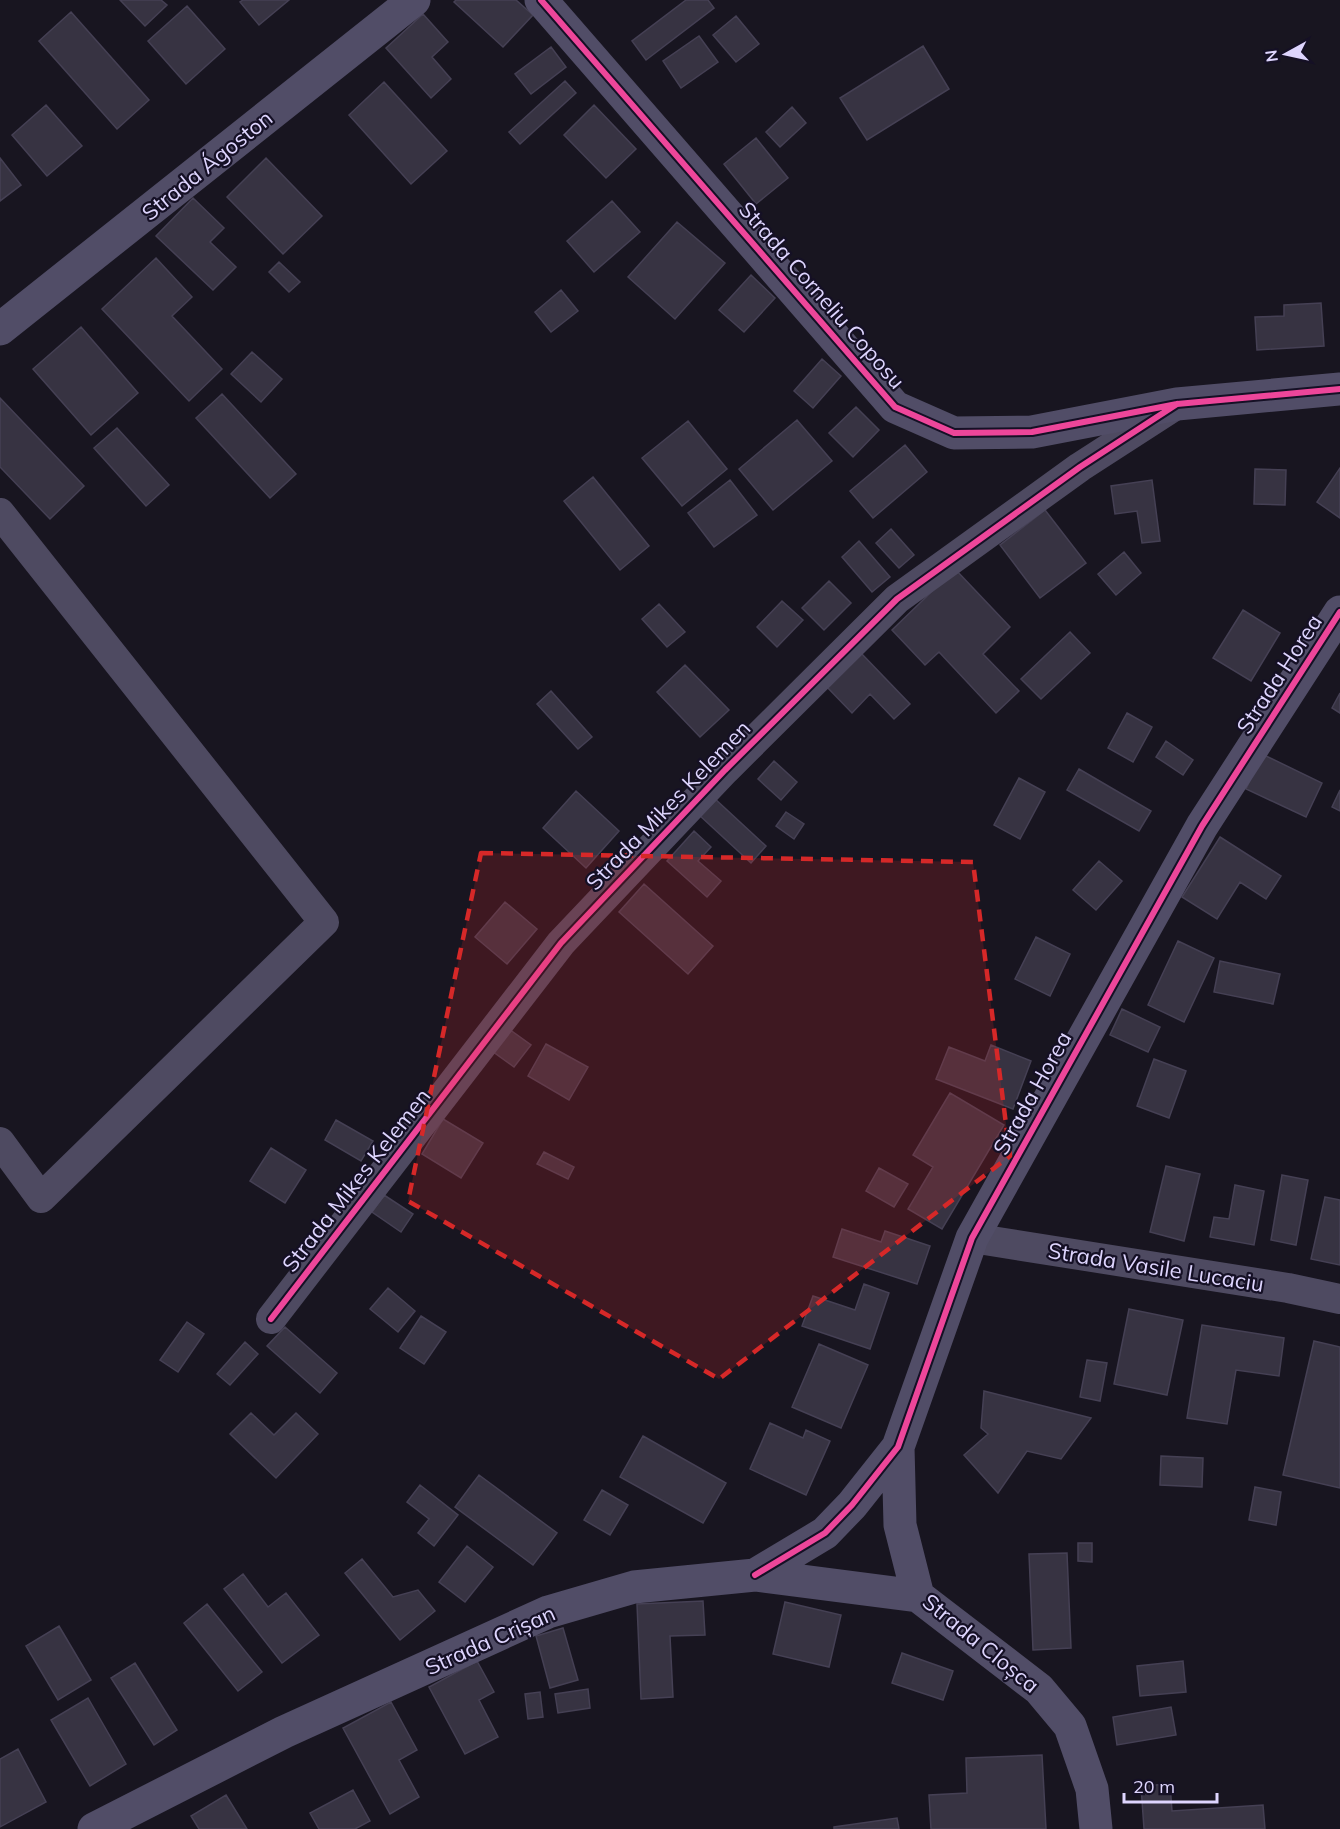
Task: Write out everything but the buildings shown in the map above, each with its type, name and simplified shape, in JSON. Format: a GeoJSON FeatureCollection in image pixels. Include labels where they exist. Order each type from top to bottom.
{"type":"FeatureCollection","features":[{"type":"Feature","properties":{"kind":"street","name":"Strada Ágoston"},"geometry":{"type":"LineString","coordinates":[[0,329],[414,0]]}},
{"type":"Feature","properties":{"kind":"street","name":"Strada Corneliu Coposu"},"geometry":{"type":"LineString","coordinates":[[541,0],[895,407],[954,433],[1032,432],[1177,404],[1340,389]]}},
{"type":"Feature","properties":{"kind":"street","name":"Strada Mikes Kelemen"},"geometry":{"type":"LineString","coordinates":[[271,1319],[561,943],[725,770],[897,599],[1080,467],[1177,404]]}},
{"type":"Feature","properties":{"kind":"street"},"geometry":{"type":"LineString","coordinates":[[0,513],[324,922],[41,1198],[0,1142]]}},
{"type":"Feature","properties":{"kind":"street","name":"Strada Horea"},"geometry":{"type":"LineString","coordinates":[[755,1575],[825,1533],[852,1505],[898,1447],[972,1238],[1202,826],[1340,612]]}},
{"type":"Feature","properties":{"kind":"street","name":"Strada Vasile Lucaciu"},"geometry":{"type":"LineString","coordinates":[[972,1238],[1277,1286],[1340,1299]]}},
{"type":"Feature","properties":{"kind":"street","name":"Strada Cloșca"},"geometry":{"type":"LineString","coordinates":[[898,1447],[900,1525],[918,1596],[1039,1689],[1070,1726],[1092,1789],[1096,1829]]}},
{"type":"Feature","properties":{"kind":"street","name":"Strada Crișan"},"geometry":{"type":"LineString","coordinates":[[94,1829],[284,1732],[548,1612],[634,1587],[755,1575],[918,1596]]}},
{"type":"Feature","properties":{"kind":"highlighted area"},"geometry":{"type":"Polygon","coordinates":[[[481,853],[973,862],[1010,1156],[719,1379],[408,1201],[481,853]]]}},
{"type":"Feature","properties":{"kind":"cycle path"},"geometry":{"type":"LineString","coordinates":[[541,0],[895,407],[954,433],[1032,432],[1177,404],[1340,389]]}},
{"type":"Feature","properties":{"kind":"cycle path"},"geometry":{"type":"LineString","coordinates":[[271,1319],[561,943],[725,770],[897,599],[1080,467],[1177,404]]}},
{"type":"Feature","properties":{"kind":"cycle path"},"geometry":{"type":"LineString","coordinates":[[755,1575],[825,1533],[852,1505],[898,1447],[972,1238],[1202,826],[1340,612]]}}]}
